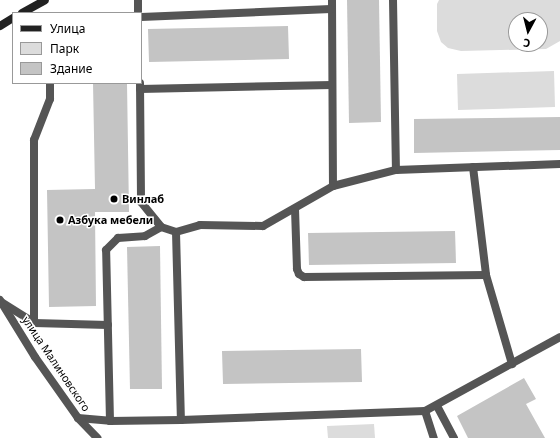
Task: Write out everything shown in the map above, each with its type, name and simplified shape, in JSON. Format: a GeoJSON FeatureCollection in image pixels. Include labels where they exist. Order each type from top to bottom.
{"type":"FeatureCollection","features":[{"type":"Feature","properties":{"kind":"main road"},"geometry":{"type":"LineString","coordinates":[[26,12],[45,0]]}},
{"type":"Feature","properties":{"kind":"main road"},"geometry":{"type":"LineString","coordinates":[[0,26],[12,19]]}},
{"type":"Feature","properties":{"kind":"street"},"geometry":{"type":"LineString","coordinates":[[138,0],[138,12]]}},
{"type":"Feature","properties":{"kind":"street"},"geometry":{"type":"LineString","coordinates":[[332,0],[333,186]]}},
{"type":"Feature","properties":{"kind":"street"},"geometry":{"type":"LineString","coordinates":[[393,0],[396,170]]}},
{"type":"Feature","properties":{"kind":"street"},"geometry":{"type":"LineString","coordinates":[[142,16],[331,9]]}},
{"type":"Feature","properties":{"kind":"street"},"geometry":{"type":"LineString","coordinates":[[34,323],[34,140],[50,98],[50,84]]}},
{"type":"Feature","properties":{"kind":"street"},"geometry":{"type":"LineString","coordinates":[[332,85],[140,86],[141,202],[162,227],[176,232],[200,225],[263,226],[333,186],[396,170],[560,164]]}},
{"type":"Feature","properties":{"kind":"street"},"geometry":{"type":"LineString","coordinates":[[473,167],[486,275],[512,364]]}},
{"type":"Feature","properties":{"kind":"street"},"geometry":{"type":"LineString","coordinates":[[295,209],[297,269],[299,274],[304,277],[486,275]]}},
{"type":"Feature","properties":{"kind":"street"},"geometry":{"type":"LineString","coordinates":[[110,420],[106,250],[118,238],[145,236],[162,227]]}},
{"type":"Feature","properties":{"kind":"street"},"geometry":{"type":"LineString","coordinates":[[176,232],[181,420]]}},
{"type":"Feature","properties":{"kind":"street"},"geometry":{"type":"LineString","coordinates":[[0,301],[34,323],[108,325]]}},
{"type":"Feature","properties":{"kind":"street","name":"улица Малиновского"},"geometry":{"type":"LineString","coordinates":[[0,301],[35,357],[78,418],[97,438]]}},
{"type":"Feature","properties":{"kind":"street"},"geometry":{"type":"LineString","coordinates":[[78,418],[110,420],[181,420],[425,411],[437,406],[560,337]]}},
{"type":"Feature","properties":{"kind":"street"},"geometry":{"type":"LineString","coordinates":[[437,406],[454,438]]}},
{"type":"Feature","properties":{"kind":"street"},"geometry":{"type":"LineString","coordinates":[[425,411],[434,438]]}},
{"type":"Feature","properties":{"kind":"green space"},"geometry":{"type":"Polygon","coordinates":[[[439,0],[560,0],[560,41],[548,48],[548,12],[508,12],[508,50],[461,51],[448,48],[441,42],[437,31],[437,4],[439,0]]]}},
{"type":"Feature","properties":{"kind":"green space"},"geometry":{"type":"Polygon","coordinates":[[[554,71],[555,107],[458,110],[457,74],[554,71]]]}},
{"type":"Feature","properties":{"kind":"green space"},"geometry":{"type":"Polygon","coordinates":[[[374,424],[375,438],[328,438],[327,426],[374,424]]]}},
{"type":"Feature","properties":{"kind":"building"},"geometry":{"type":"Polygon","coordinates":[[[347,0],[379,0],[381,122],[349,123],[347,0]]]}},
{"type":"Feature","properties":{"kind":"building"},"geometry":{"type":"Polygon","coordinates":[[[288,26],[289,59],[149,62],[148,29],[288,26]]]}},
{"type":"Feature","properties":{"kind":"building"},"geometry":{"type":"Polygon","coordinates":[[[93,84],[127,84],[129,212],[95,212],[96,306],[49,307],[47,190],[95,189],[93,84]]]}},
{"type":"Feature","properties":{"kind":"building"},"geometry":{"type":"Polygon","coordinates":[[[560,117],[560,150],[414,153],[414,119],[560,117]]]}},
{"type":"Feature","properties":{"kind":"building"},"geometry":{"type":"Polygon","coordinates":[[[455,231],[456,263],[309,265],[308,233],[455,231]]]}},
{"type":"Feature","properties":{"kind":"building"},"geometry":{"type":"Polygon","coordinates":[[[160,246],[162,389],[130,389],[127,247],[160,246]]]}},
{"type":"Feature","properties":{"kind":"building"},"geometry":{"type":"Polygon","coordinates":[[[361,349],[362,382],[223,384],[222,351],[361,349]]]}},
{"type":"Feature","properties":{"kind":"building"},"geometry":{"type":"Polygon","coordinates":[[[524,378],[536,399],[526,404],[545,438],[468,438],[457,416],[524,378]]]}},
{"type":"Feature","properties":{"kind":"place","name":"Винлаб"},"geometry":{"type":"Point","coordinates":[114,199]}},
{"type":"Feature","properties":{"kind":"place","name":"Азбука мебели"},"geometry":{"type":"Point","coordinates":[60,220]}}]}
